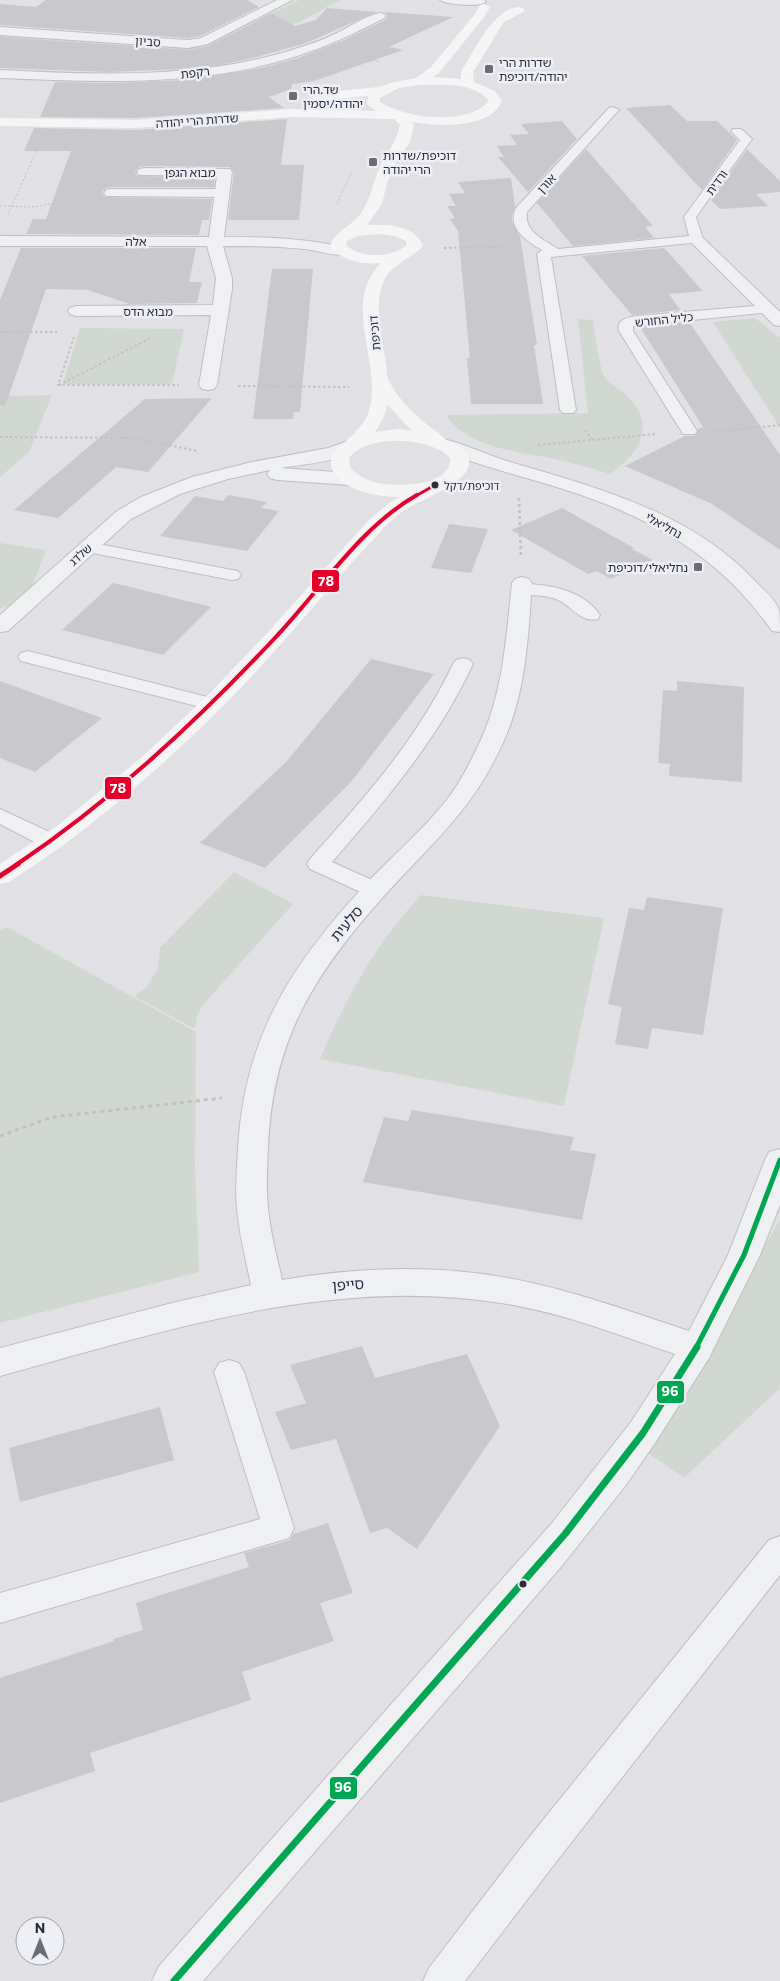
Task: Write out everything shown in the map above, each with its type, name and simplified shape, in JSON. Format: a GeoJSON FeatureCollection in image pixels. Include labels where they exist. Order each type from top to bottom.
{"type":"FeatureCollection","features":[{"type":"Feature","properties":{"kind":"street","name":"סביון"},"geometry":{"type":"LineString","coordinates":[[0,31],[188,44],[204,41],[286,0]]}},
{"type":"Feature","properties":{"kind":"street"},"geometry":{"type":"LineString","coordinates":[[446,0],[482,3],[496,10],[525,8],[509,14],[500,20],[467,72],[468,84]]}},
{"type":"Feature","properties":{"kind":"street"},"geometry":{"type":"LineString","coordinates":[[419,82],[432,72],[480,15],[482,3]]}},
{"type":"Feature","properties":{"kind":"street","name":"רקפת"},"geometry":{"type":"LineString","coordinates":[[0,74],[108,78],[158,76],[249,64],[341,36],[380,16]]}},
{"type":"Feature","properties":{"kind":"street","name":"שדרות הרי יהודה"},"geometry":{"type":"LineString","coordinates":[[0,110],[136,112],[380,91],[390,87],[419,82],[444,81],[483,88],[492,94],[496,100],[493,107],[484,113],[450,120],[424,120],[396,116],[292,113],[136,124],[0,122]]}},
{"type":"Feature","properties":{"kind":"street"},"geometry":{"type":"LineString","coordinates":[[374,287],[368,272],[337,244],[363,221],[375,204],[380,183],[389,162],[403,142],[407,125],[396,116],[380,110],[374,104],[374,97],[380,91]]}},
{"type":"Feature","properties":{"kind":"street"},"geometry":{"type":"LineString","coordinates":[[403,142],[420,131],[450,120]]}},
{"type":"Feature","properties":{"kind":"street","name":"מבוא הגפן"},"geometry":{"type":"LineString","coordinates":[[144,172],[225,172],[216,241]]}},
{"type":"Feature","properties":{"kind":"street"},"geometry":{"type":"LineString","coordinates":[[374,287],[383,271],[415,244],[413,239],[386,220],[375,204]]}},
{"type":"Feature","properties":{"kind":"street"},"geometry":{"type":"LineString","coordinates":[[347,234],[376,229],[404,234]]}},
{"type":"Feature","properties":{"kind":"street","name":"אלה"},"geometry":{"type":"LineString","coordinates":[[271,242],[347,234]]}},
{"type":"Feature","properties":{"kind":"street"},"geometry":{"type":"LineString","coordinates":[[696,239],[780,321]]}},
{"type":"Feature","properties":{"kind":"street","name":"אלה"},"geometry":{"type":"LineString","coordinates":[[0,241],[271,242],[315,245],[347,253]]}},
{"type":"Feature","properties":{"kind":"street"},"geometry":{"type":"LineString","coordinates":[[208,386],[224,284],[216,241]]}},
{"type":"Feature","properties":{"kind":"street"},"geometry":{"type":"LineString","coordinates":[[347,253],[382,259],[409,251]]}},
{"type":"Feature","properties":{"kind":"street","name":"דוכיפת"},"geometry":{"type":"LineString","coordinates":[[353,481],[342,471],[339,462],[342,454],[354,444],[375,418],[380,399],[380,383],[372,325],[374,287]]}},
{"type":"Feature","properties":{"kind":"street","name":"מבוא הדס"},"geometry":{"type":"LineString","coordinates":[[79,311],[221,310]]}},
{"type":"Feature","properties":{"kind":"street","name":"דוכיפת"},"geometry":{"type":"LineString","coordinates":[[380,383],[404,416],[419,429],[443,444]]}},
{"type":"Feature","properties":{"kind":"street"},"geometry":{"type":"LineString","coordinates":[[0,876],[66,831],[150,762],[212,704],[276,637],[381,518],[453,475],[458,467],[458,458],[443,444],[426,438],[399,435],[372,438],[354,444]]}},
{"type":"Feature","properties":{"kind":"street","name":"שלדג"},"geometry":{"type":"LineString","coordinates":[[0,626],[124,515],[144,501],[166,491],[205,478],[318,456],[354,444]]}},
{"type":"Feature","properties":{"kind":"street","name":"נחליאלי"},"geometry":{"type":"LineString","coordinates":[[443,444],[480,460],[570,485],[616,501],[658,520],[694,542],[726,566],[754,592],[780,626]]}},
{"type":"Feature","properties":{"kind":"street","name":"נחליאלי"},"geometry":{"type":"LineString","coordinates":[[439,484],[474,474],[518,472]]}},
{"type":"Feature","properties":{"kind":"street","name":"שלדג"},"geometry":{"type":"LineString","coordinates":[[166,491],[187,484],[232,475],[279,474],[353,481]]}},
{"type":"Feature","properties":{"kind":"street"},"geometry":{"type":"LineString","coordinates":[[353,481],[389,491],[410,491],[439,484]]}},
{"type":"Feature","properties":{"kind":"street"},"geometry":{"type":"LineString","coordinates":[[353,481],[366,505],[368,519],[363,538]]}},
{"type":"Feature","properties":{"kind":"street","name":"סלעית"},"geometry":{"type":"LineString","coordinates":[[269,1294],[252,1211],[252,1133],[257,1094],[270,1048],[283,1016],[301,983],[336,934],[375,890],[448,814],[468,786],[491,745],[512,676],[522,586]]}},
{"type":"Feature","properties":{"kind":"street"},"geometry":{"type":"LineString","coordinates":[[174,1981],[582,1514],[644,1430],[697,1348],[739,1268],[771,1188],[780,1160]]}},
{"type":"Feature","properties":{"kind":"street","name":"סייפן"},"geometry":{"type":"LineString","coordinates":[[0,1362],[208,1307],[269,1294],[326,1286],[378,1282],[429,1282],[476,1286],[521,1294],[564,1304],[697,1348]]}},
{"type":"Feature","properties":{"kind":"lane","name":"אורן"},"geometry":{"type":"LineString","coordinates":[[551,250],[522,229],[519,222],[521,211],[613,110]]}},
{"type":"Feature","properties":{"kind":"lane","name":"ורדית"},"geometry":{"type":"LineString","coordinates":[[696,239],[690,218],[746,139],[737,131]]}},
{"type":"Feature","properties":{"kind":"lane"},"geometry":{"type":"LineString","coordinates":[[110,194],[222,193]]}},
{"type":"Feature","properties":{"kind":"lane"},"geometry":{"type":"LineString","coordinates":[[568,410],[544,254],[551,250],[696,239]]}},
{"type":"Feature","properties":{"kind":"lane","name":"כליל החורש"},"geometry":{"type":"LineString","coordinates":[[688,431],[626,331],[626,324],[636,320],[767,309]]}},
{"type":"Feature","properties":{"kind":"lane"},"geometry":{"type":"LineString","coordinates":[[88,547],[232,575]]}},
{"type":"Feature","properties":{"kind":"lane"},"geometry":{"type":"LineString","coordinates":[[522,586],[560,593],[592,615]]}},
{"type":"Feature","properties":{"kind":"lane"},"geometry":{"type":"LineString","coordinates":[[28,657],[212,704]]}},
{"type":"Feature","properties":{"kind":"lane"},"geometry":{"type":"LineString","coordinates":[[375,890],[318,864],[381,792],[415,749],[450,695],[463,664]]}},
{"type":"Feature","properties":{"kind":"lane"},"geometry":{"type":"LineString","coordinates":[[0,816],[50,841]]}},
{"type":"Feature","properties":{"kind":"lane"},"geometry":{"type":"LineString","coordinates":[[0,1608],[278,1528],[229,1372]]}},
{"type":"Feature","properties":{"kind":"lane"},"geometry":{"type":"LineString","coordinates":[[442,1981],[540,1853],[780,1550]]}},
{"type":"Feature","properties":{"kind":"path"},"geometry":{"type":"LineString","coordinates":[[308,47],[432,72]]}},
{"type":"Feature","properties":{"kind":"path"},"geometry":{"type":"LineString","coordinates":[[7,217],[44,135],[52,124]]}},
{"type":"Feature","properties":{"kind":"path"},"geometry":{"type":"LineString","coordinates":[[0,206],[10,208],[49,206],[110,194]]}},
{"type":"Feature","properties":{"kind":"path"},"geometry":{"type":"LineString","coordinates":[[409,251],[551,250]]}},
{"type":"Feature","properties":{"kind":"path"},"geometry":{"type":"LineString","coordinates":[[58,386],[149,339],[156,310]]}},
{"type":"Feature","properties":{"kind":"path"},"geometry":{"type":"LineString","coordinates":[[58,386],[79,311]]}},
{"type":"Feature","properties":{"kind":"path"},"geometry":{"type":"LineString","coordinates":[[58,386],[380,383]]}},
{"type":"Feature","properties":{"kind":"path"},"geometry":{"type":"LineString","coordinates":[[537,446],[688,431],[692,434],[780,425]]}},
{"type":"Feature","properties":{"kind":"path"},"geometry":{"type":"LineString","coordinates":[[0,437],[133,438],[200,452]]}},
{"type":"Feature","properties":{"kind":"path"},"geometry":{"type":"LineString","coordinates":[[518,472],[522,586]]}},
{"type":"Feature","properties":{"kind":"path"},"geometry":{"type":"LineString","coordinates":[[0,1136],[52,1117],[257,1094]]}},
{"type":"Feature","properties":{"kind":"shaded area"},"geometry":{"type":"Polygon","coordinates":[[[299,0],[340,0],[299,22],[229,52],[242,59],[197,68],[150,70],[0,56],[0,36],[188,48],[212,43],[299,0]]]}},
{"type":"Feature","properties":{"kind":"shaded area"},"geometry":{"type":"Polygon","coordinates":[[[755,318],[780,338],[780,428],[713,322],[755,318]]]}},
{"type":"Feature","properties":{"kind":"shaded area"},"geometry":{"type":"Polygon","coordinates":[[[578,319],[593,320],[604,376],[627,396],[642,418],[643,429],[641,439],[636,448],[629,458],[610,474],[568,462],[510,451],[481,442],[456,426],[446,415],[588,413],[578,319]]]}},
{"type":"Feature","properties":{"kind":"shaded area"},"geometry":{"type":"Polygon","coordinates":[[[80,328],[184,329],[172,384],[63,384],[80,328]]]}},
{"type":"Feature","properties":{"kind":"shaded area"},"geometry":{"type":"Polygon","coordinates":[[[52,395],[29,452],[0,477],[0,396],[52,395]]]}},
{"type":"Feature","properties":{"kind":"shaded area"},"geometry":{"type":"Polygon","coordinates":[[[0,543],[46,550],[25,603],[0,608],[0,543]]]}},
{"type":"Feature","properties":{"kind":"shaded area"},"geometry":{"type":"Polygon","coordinates":[[[234,872],[293,904],[203,1005],[197,1016],[195,1029],[134,996],[146,988],[158,968],[160,948],[234,872]]]}},
{"type":"Feature","properties":{"kind":"shaded area"},"geometry":{"type":"Polygon","coordinates":[[[421,895],[604,918],[564,1106],[320,1059],[340,1014],[363,972],[389,933],[421,895]]]}},
{"type":"Feature","properties":{"kind":"shaded area"},"geometry":{"type":"Polygon","coordinates":[[[7,927],[196,1032],[195,1167],[199,1272],[0,1323],[0,931],[7,927]]]}},
{"type":"Feature","properties":{"kind":"shaded area"},"geometry":{"type":"Polygon","coordinates":[[[780,1220],[780,1388],[684,1478],[641,1448],[780,1220]]]}},
{"type":"Feature","properties":{"kind":"building"},"geometry":{"type":"Polygon","coordinates":[[[46,0],[247,0],[259,7],[200,36],[188,38],[0,25],[0,4],[36,7],[46,0]]]}},
{"type":"Feature","properties":{"kind":"building"},"geometry":{"type":"Polygon","coordinates":[[[327,8],[377,12],[306,43],[253,58],[218,65],[182,69],[109,72],[0,68],[0,37],[188,50],[209,46],[271,13],[295,26],[316,20],[327,8]]]}},
{"type":"Feature","properties":{"kind":"building"},"geometry":{"type":"Polygon","coordinates":[[[385,12],[453,17],[389,47],[403,50],[314,81],[292,84],[291,89],[269,97],[284,108],[136,118],[40,117],[55,82],[112,83],[187,80],[261,68],[298,58],[342,41],[385,20],[388,16],[385,12]]]}},
{"type":"Feature","properties":{"kind":"building"},"geometry":{"type":"Polygon","coordinates":[[[670,105],[687,121],[717,121],[737,140],[702,190],[626,108],[670,105]]]}},
{"type":"Feature","properties":{"kind":"building"},"geometry":{"type":"Polygon","coordinates":[[[287,119],[281,165],[304,165],[299,220],[228,220],[234,172],[230,167],[144,166],[139,167],[135,171],[137,176],[215,178],[214,187],[110,187],[102,192],[104,197],[212,199],[209,220],[202,220],[199,235],[26,234],[33,219],[46,219],[71,151],[24,151],[34,128],[136,130],[287,119]]]}},
{"type":"Feature","properties":{"kind":"building"},"geometry":{"type":"Polygon","coordinates":[[[562,121],[577,139],[528,192],[498,157],[504,157],[497,146],[517,145],[510,135],[529,134],[521,124],[562,121]]]}},
{"type":"Feature","properties":{"kind":"building"},"geometry":{"type":"Polygon","coordinates":[[[586,149],[653,226],[645,227],[654,238],[573,246],[537,203],[586,149]]]}},
{"type":"Feature","properties":{"kind":"building"},"geometry":{"type":"Polygon","coordinates":[[[747,149],[780,181],[780,192],[756,194],[768,206],[720,209],[711,200],[747,149]]]}},
{"type":"Feature","properties":{"kind":"building"},"geometry":{"type":"Polygon","coordinates":[[[511,178],[515,206],[512,222],[520,236],[537,345],[534,345],[543,404],[471,404],[467,358],[470,358],[458,231],[450,219],[455,218],[447,206],[456,206],[449,194],[465,193],[458,182],[511,178]]]}},
{"type":"Feature","properties":{"kind":"building"},"geometry":{"type":"Polygon","coordinates":[[[21,248],[196,248],[189,282],[202,282],[197,303],[130,304],[88,290],[46,289],[5,406],[0,405],[0,300],[21,248]]]}},
{"type":"Feature","properties":{"kind":"building"},"geometry":{"type":"Polygon","coordinates":[[[664,248],[703,291],[669,294],[680,310],[632,315],[582,256],[664,248]]]}},
{"type":"Feature","properties":{"kind":"building"},"geometry":{"type":"Polygon","coordinates":[[[272,269],[313,269],[300,412],[294,412],[293,419],[253,419],[272,269]]]}},
{"type":"Feature","properties":{"kind":"building"},"geometry":{"type":"Polygon","coordinates":[[[689,322],[780,455],[780,550],[712,504],[625,466],[685,436],[695,436],[698,429],[703,427],[640,327],[689,322]]]}},
{"type":"Feature","properties":{"kind":"building"},"geometry":{"type":"Polygon","coordinates":[[[212,398],[148,472],[116,467],[58,518],[14,510],[145,399],[212,398]]]}},
{"type":"Feature","properties":{"kind":"building"},"geometry":{"type":"Polygon","coordinates":[[[228,495],[267,502],[261,508],[279,511],[247,551],[160,536],[195,496],[223,501],[228,495]]]}},
{"type":"Feature","properties":{"kind":"building"},"geometry":{"type":"Polygon","coordinates":[[[562,508],[653,560],[611,579],[597,571],[588,574],[511,530],[562,508]]]}},
{"type":"Feature","properties":{"kind":"building"},"geometry":{"type":"Polygon","coordinates":[[[449,524],[488,529],[471,573],[431,568],[449,524]]]}},
{"type":"Feature","properties":{"kind":"building"},"geometry":{"type":"Polygon","coordinates":[[[113,583],[211,607],[163,655],[62,630],[113,583]]]}},
{"type":"Feature","properties":{"kind":"building"},"geometry":{"type":"Polygon","coordinates":[[[371,659],[434,674],[351,782],[265,868],[200,843],[287,761],[371,659]]]}},
{"type":"Feature","properties":{"kind":"building"},"geometry":{"type":"Polygon","coordinates":[[[0,681],[102,718],[35,772],[0,758],[0,681]]]}},
{"type":"Feature","properties":{"kind":"building"},"geometry":{"type":"Polygon","coordinates":[[[677,681],[744,687],[742,782],[669,776],[670,764],[658,763],[663,690],[677,691],[677,681]]]}},
{"type":"Feature","properties":{"kind":"building"},"geometry":{"type":"Polygon","coordinates":[[[647,897],[723,908],[703,1035],[652,1028],[648,1049],[615,1044],[622,1007],[608,1004],[629,908],[644,910],[647,897]]]}},
{"type":"Feature","properties":{"kind":"building"},"geometry":{"type":"Polygon","coordinates":[[[412,1110],[574,1137],[570,1150],[596,1154],[582,1220],[363,1182],[384,1117],[408,1121],[412,1110]]]}},
{"type":"Feature","properties":{"kind":"building"},"geometry":{"type":"Polygon","coordinates":[[[362,1346],[375,1378],[467,1354],[500,1426],[417,1549],[387,1528],[370,1533],[336,1439],[291,1450],[275,1412],[306,1403],[290,1365],[362,1346]]]}},
{"type":"Feature","properties":{"kind":"building"},"geometry":{"type":"Polygon","coordinates":[[[160,1407],[174,1460],[20,1502],[9,1448],[160,1407]]]}},
{"type":"Feature","properties":{"kind":"building"},"geometry":{"type":"Polygon","coordinates":[[[328,1523],[353,1593],[320,1603],[334,1641],[242,1672],[251,1700],[90,1753],[95,1771],[0,1803],[0,1678],[143,1630],[136,1603],[249,1567],[244,1553],[290,1540],[293,1534],[328,1523]]]}},
{"type":"Feature","properties":{"kind":"transit line","name":"78"},"geometry":{"type":"LineString","coordinates":[[0,876],[66,831],[150,762],[219,697],[276,637],[375,525],[396,507],[435,485]]}},
{"type":"Feature","properties":{"kind":"transit line","name":"96"},"geometry":{"type":"LineString","coordinates":[[174,1981],[531,1575],[613,1474],[671,1390],[698,1346],[722,1301],[744,1255],[780,1160]]}},
{"type":"Feature","properties":{"kind":"place","name":"שדרות הרי יהודה/דוכיפת"},"geometry":{"type":"Point","coordinates":[489,69]}},
{"type":"Feature","properties":{"kind":"place","name":"שד.הרי יהודה/יסמין"},"geometry":{"type":"Point","coordinates":[293,96]}},
{"type":"Feature","properties":{"kind":"place","name":"דוכיפת/שדרות הרי יהודה"},"geometry":{"type":"Point","coordinates":[373,162]}},
{"type":"Feature","properties":{"kind":"place","name":"דוכיפת/דקל"},"geometry":{"type":"Point","coordinates":[435,485]}},
{"type":"Feature","properties":{"kind":"place","name":"נחליאלי/דוכיפת"},"geometry":{"type":"Point","coordinates":[698,567]}}]}
